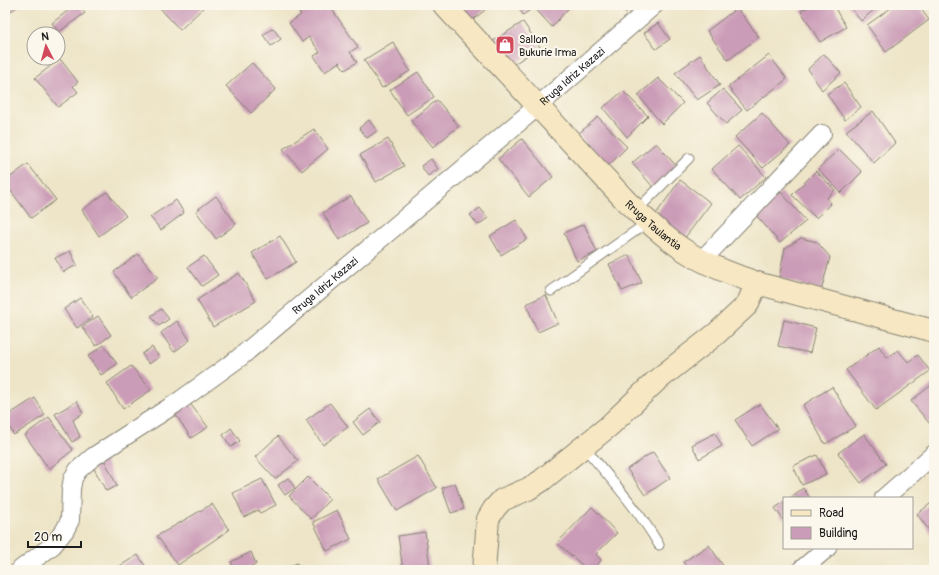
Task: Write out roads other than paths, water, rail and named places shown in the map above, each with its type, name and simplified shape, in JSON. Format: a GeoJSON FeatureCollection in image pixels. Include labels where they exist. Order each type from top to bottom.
{"type":"FeatureCollection","features":[{"type":"Feature","properties":{"kind":"street","name":"Rruga Taulantia"},"geometry":{"type":"LineString","coordinates":[[444,5],[642,216],[675,244],[702,260],[757,284],[934,331]]}},
{"type":"Feature","properties":{"kind":"street","name":"Rruga Idriz Kazazi"},"geometry":{"type":"LineString","coordinates":[[20,570],[53,544],[65,530],[70,520],[73,478],[78,470],[93,457],[178,402],[239,358],[538,106],[654,5]]}},
{"type":"Feature","properties":{"kind":"street"},"geometry":{"type":"LineString","coordinates":[[702,260],[822,134]]}},
{"type":"Feature","properties":{"kind":"street"},"geometry":{"type":"LineString","coordinates":[[484,570],[488,519],[502,500],[528,489],[541,481],[609,426],[656,381],[716,334],[747,305],[757,284]]}},
{"type":"Feature","properties":{"kind":"street"},"geometry":{"type":"LineString","coordinates":[[885,497],[934,454]]}},
{"type":"Feature","properties":{"kind":"street"},"geometry":{"type":"LineString","coordinates":[[802,570],[826,549]]}},
{"type":"Feature","properties":{"kind":"lane"},"geometry":{"type":"LineString","coordinates":[[551,291],[642,216],[690,158]]}},
{"type":"Feature","properties":{"kind":"lane"},"geometry":{"type":"LineString","coordinates":[[584,447],[623,493],[649,528],[659,545]]}},
{"type":"Feature","properties":{"kind":"place","name":"Sallon Bukurie Irma"},"geometry":{"type":"Point","coordinates":[505,45]}}]}
